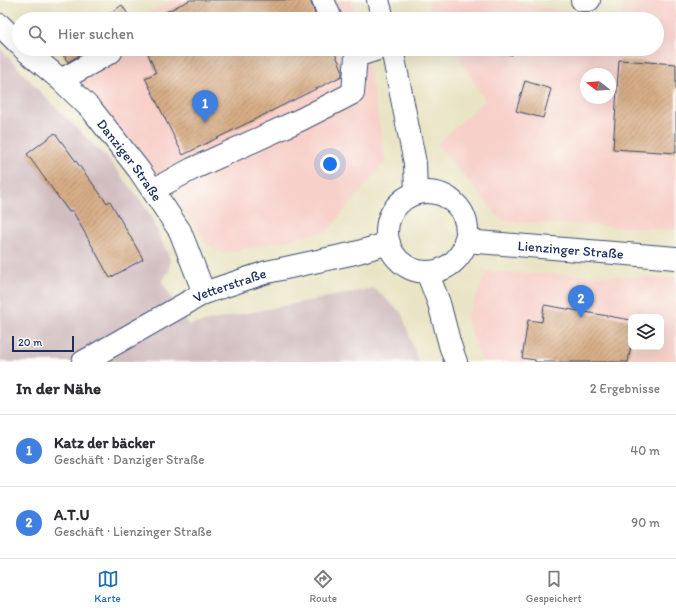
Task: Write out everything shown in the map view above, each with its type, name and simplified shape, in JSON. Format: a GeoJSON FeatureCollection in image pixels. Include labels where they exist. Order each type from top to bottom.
{"type":"FeatureCollection","features":[{"type":"Feature","properties":{"kind":"street"},"geometry":{"type":"LineString","coordinates":[[323,0],[328,12]]}},
{"type":"Feature","properties":{"kind":"street"},"geometry":{"type":"LineString","coordinates":[[378,0],[381,12]]}},
{"type":"Feature","properties":{"kind":"street"},"geometry":{"type":"LineString","coordinates":[[582,0],[588,0]]}},
{"type":"Feature","properties":{"kind":"street"},"geometry":{"type":"LineString","coordinates":[[0,25],[12,37]]}},
{"type":"Feature","properties":{"kind":"street","name":"Danziger Straße"},"geometry":{"type":"LineString","coordinates":[[32,56],[92,110],[139,170],[180,231],[204,293]]}},
{"type":"Feature","properties":{"kind":"street"},"geometry":{"type":"LineString","coordinates":[[60,80],[104,56]]}},
{"type":"Feature","properties":{"kind":"street"},"geometry":{"type":"LineString","coordinates":[[153,190],[174,178],[302,119],[353,93],[353,56]]}},
{"type":"Feature","properties":{"kind":"street"},"geometry":{"type":"LineString","coordinates":[[393,56],[415,163],[416,193]]}},
{"type":"Feature","properties":{"kind":"street"},"geometry":{"type":"LineString","coordinates":[[430,192],[443,195],[454,203],[462,214],[466,227],[465,241],[461,253],[452,263],[440,269],[427,272],[414,270],[403,264],[394,255],[388,243],[387,231],[389,218],[395,207],[404,198],[416,193],[430,192]]}},
{"type":"Feature","properties":{"kind":"street","name":"Lienzinger Straße"},"geometry":{"type":"LineString","coordinates":[[465,241],[676,258]]}},
{"type":"Feature","properties":{"kind":"street","name":"Vetterstraße"},"geometry":{"type":"LineString","coordinates":[[83,362],[204,293],[266,272],[354,253],[388,243]]}},
{"type":"Feature","properties":{"kind":"street"},"geometry":{"type":"LineString","coordinates":[[427,272],[439,303],[456,362]]}},
{"type":"Feature","properties":{"kind":"shaded area"},"geometry":{"type":"Polygon","coordinates":[[[173,0],[351,0],[354,12],[149,12],[173,0]]]}},
{"type":"Feature","properties":{"kind":"shaded area"},"geometry":{"type":"Polygon","coordinates":[[[430,0],[509,0],[568,12],[431,12],[428,8],[430,0]]]}},
{"type":"Feature","properties":{"kind":"shaded area"},"geometry":{"type":"Polygon","coordinates":[[[623,0],[676,0],[676,230],[502,221],[437,144],[485,100],[458,56],[664,56],[664,12],[622,12],[623,0]]]}},
{"type":"Feature","properties":{"kind":"shaded area"},"geometry":{"type":"Polygon","coordinates":[[[0,48],[45,97],[108,159],[142,202],[151,217],[170,259],[169,271],[162,282],[188,325],[374,288],[402,313],[418,362],[0,362],[0,48]]]}},
{"type":"Feature","properties":{"kind":"shaded area"},"geometry":{"type":"Polygon","coordinates":[[[80,56],[366,56],[386,161],[328,231],[223,254],[209,246],[149,165],[67,65],[80,56]]]}},
{"type":"Feature","properties":{"kind":"shaded area"},"geometry":{"type":"Polygon","coordinates":[[[487,272],[676,278],[676,362],[482,362],[466,319],[487,272]]]}},
{"type":"Feature","properties":{"kind":"building"},"geometry":{"type":"Polygon","coordinates":[[[190,0],[310,0],[314,12],[166,12],[190,0]]]}},
{"type":"Feature","properties":{"kind":"building"},"geometry":{"type":"Polygon","coordinates":[[[122,5],[126,12],[112,12],[122,5]]]}},
{"type":"Feature","properties":{"kind":"building"},"geometry":{"type":"Polygon","coordinates":[[[64,56],[78,56],[68,62],[64,56]]]}},
{"type":"Feature","properties":{"kind":"building"},"geometry":{"type":"Polygon","coordinates":[[[149,56],[336,56],[342,69],[342,76],[183,155],[145,78],[156,73],[149,56]]]}},
{"type":"Feature","properties":{"kind":"building"},"geometry":{"type":"Polygon","coordinates":[[[619,60],[676,64],[676,153],[613,149],[619,60]]]}},
{"type":"Feature","properties":{"kind":"building"},"geometry":{"type":"Polygon","coordinates":[[[525,81],[551,89],[543,118],[516,111],[525,81]]]}},
{"type":"Feature","properties":{"kind":"building"},"geometry":{"type":"Polygon","coordinates":[[[55,133],[107,203],[110,201],[143,259],[110,278],[72,210],[69,212],[27,154],[55,133]]]}},
{"type":"Feature","properties":{"kind":"building"},"geometry":{"type":"Polygon","coordinates":[[[544,305],[628,319],[628,350],[630,350],[628,362],[535,362],[535,360],[522,358],[528,320],[542,322],[544,305]]]}},
{"type":"Feature","properties":{"kind":"place","name":"Katz der bäcker"},"geometry":{"type":"Point","coordinates":[205,123]}},
{"type":"Feature","properties":{"kind":"place","name":"A.T.U"},"geometry":{"type":"Point","coordinates":[581,318]}}]}
